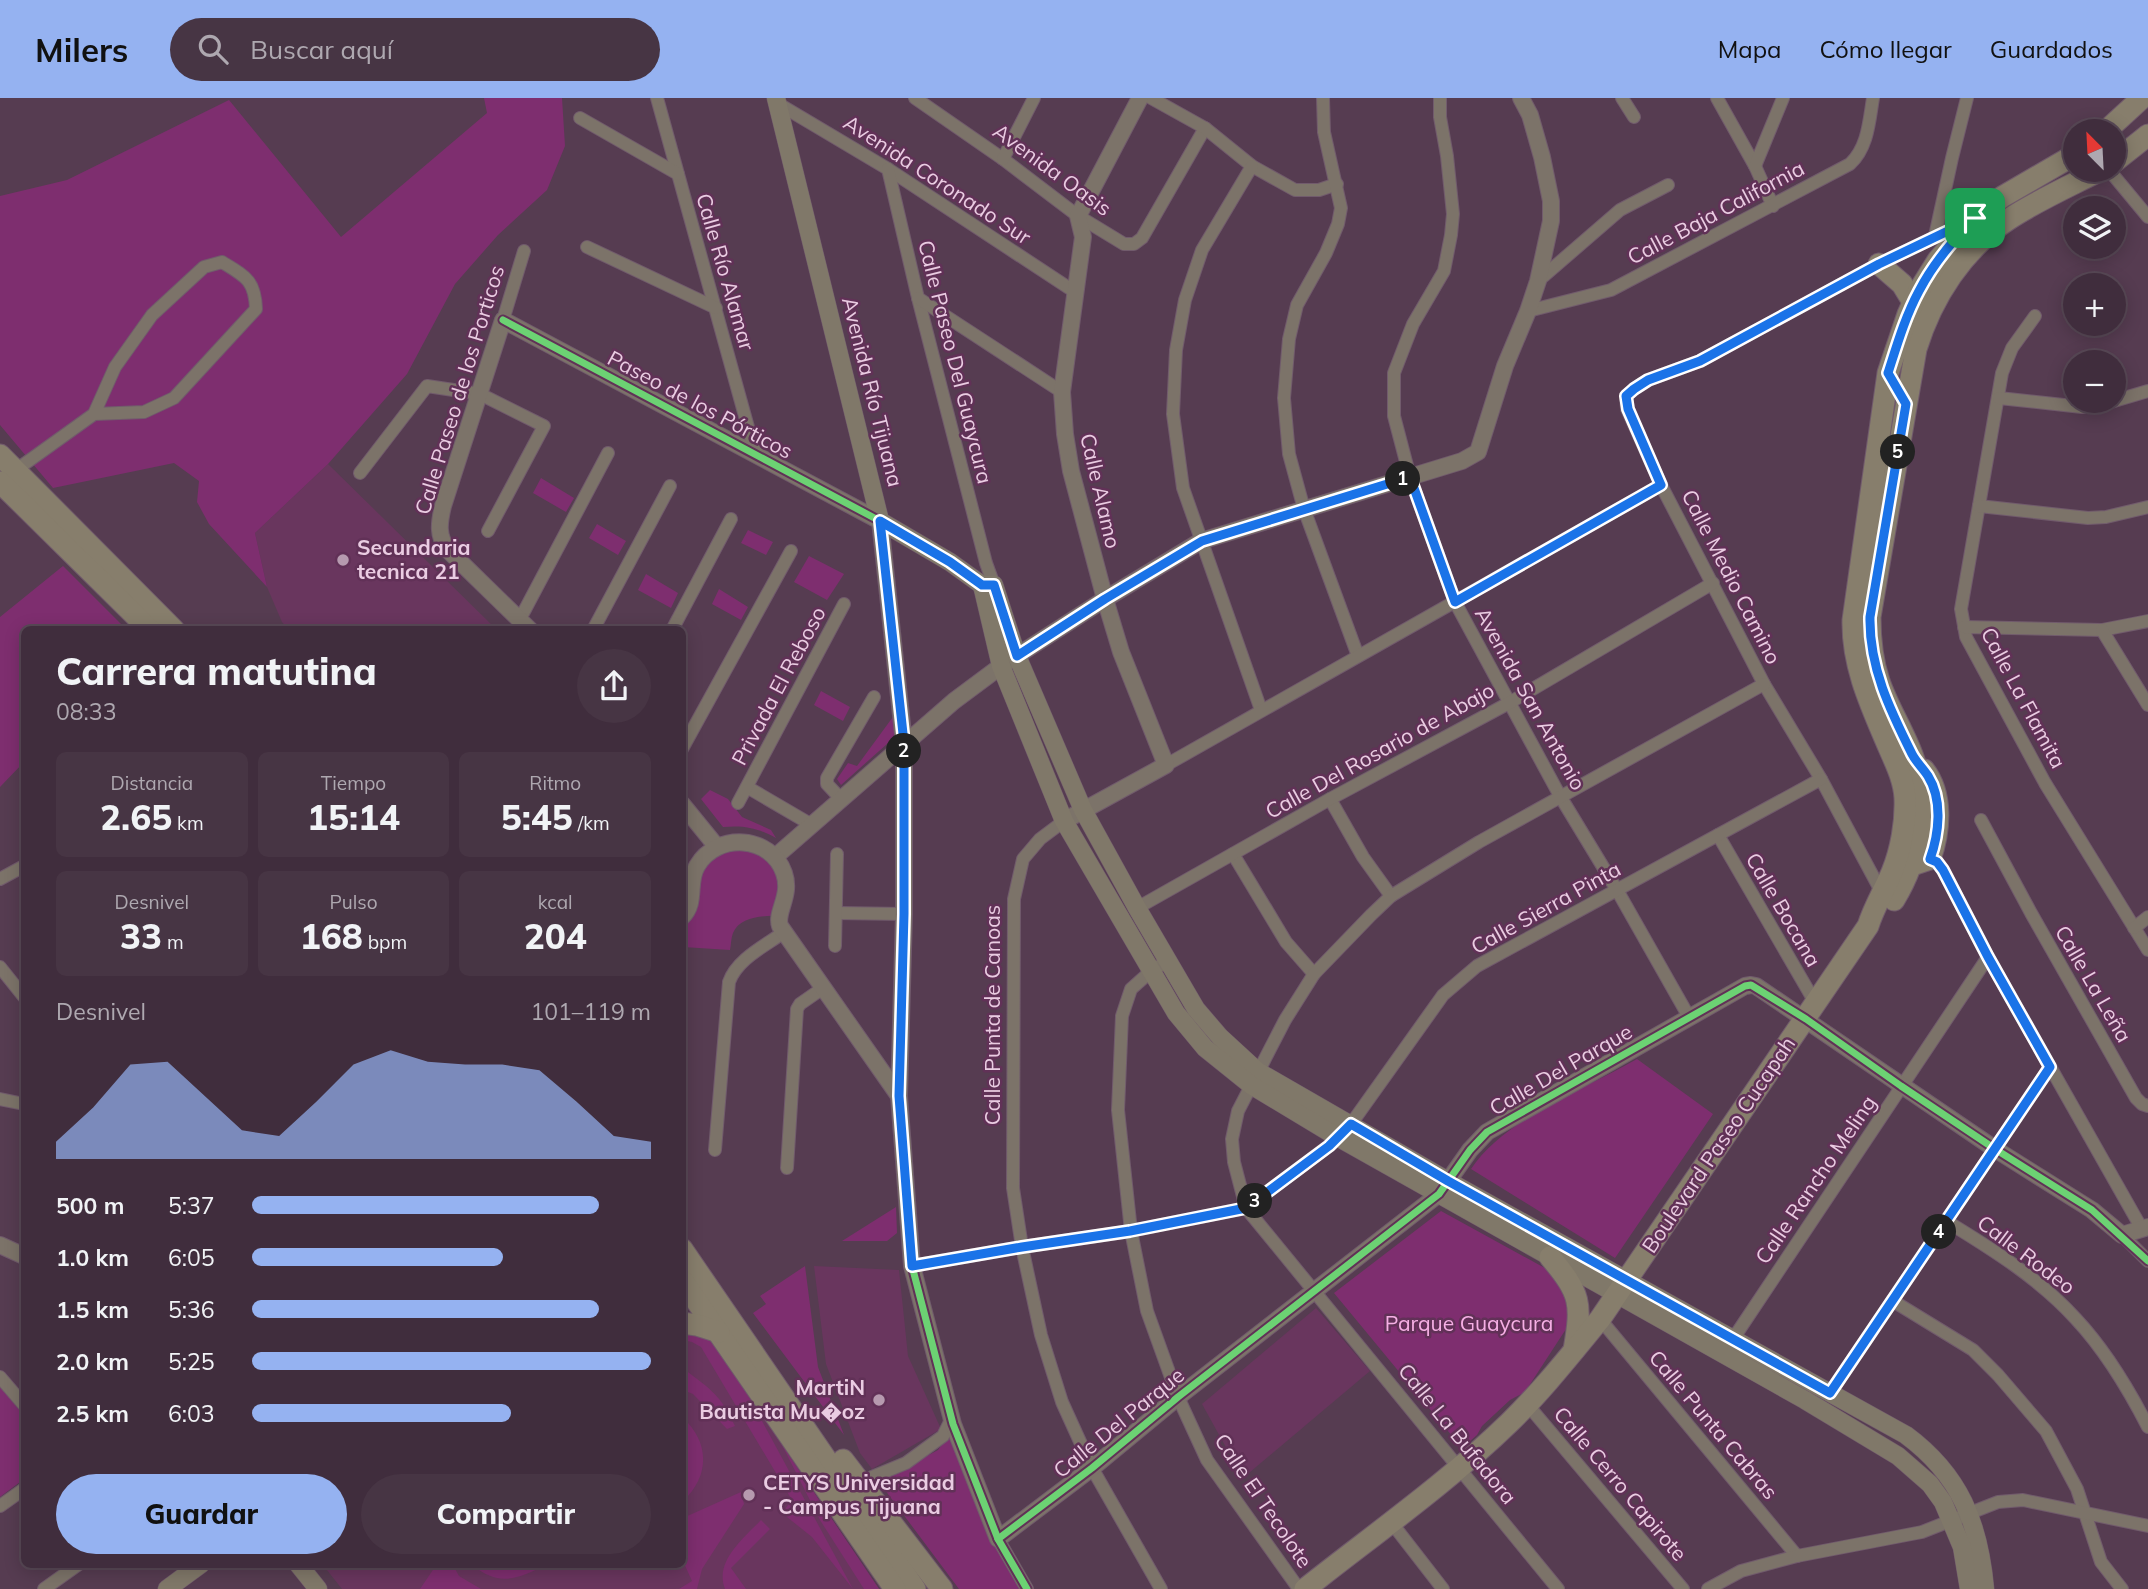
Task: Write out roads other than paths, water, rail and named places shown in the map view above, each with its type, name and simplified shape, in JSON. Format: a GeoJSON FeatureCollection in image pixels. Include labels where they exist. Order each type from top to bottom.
{"type":"FeatureCollection","features":[{"type":"Feature","properties":{"kind":"main road"},"geometry":{"type":"LineString","coordinates":[[2119,119],[2143,98]]}},
{"type":"Feature","properties":{"kind":"main road","name":"Avenida Río Tijuana"},"geometry":{"type":"LineString","coordinates":[[777,100],[880,521]]}},
{"type":"Feature","properties":{"kind":"main road"},"geometry":{"type":"LineString","coordinates":[[2126,152],[2148,135]]}},
{"type":"Feature","properties":{"kind":"main road"},"geometry":{"type":"LineString","coordinates":[[1868,926],[1893,871],[1902,832],[1905,798],[1902,779],[1863,685],[1853,635],[1888,373],[1913,302],[1938,260],[1975,218],[2002,197],[2063,162]]}},
{"type":"Feature","properties":{"kind":"main road"},"geometry":{"type":"LineString","coordinates":[[1868,926],[1891,906],[1928,865],[1921,820],[1919,778],[1914,757],[1879,682],[1870,635],[1870,617],[1913,363],[1923,327],[1951,275],[1992,230],[2026,208],[2077,182]]}},
{"type":"Feature","properties":{"kind":"main road"},"geometry":{"type":"LineString","coordinates":[[1879,264],[1902,284],[1913,302]]}},
{"type":"Feature","properties":{"kind":"main road"},"geometry":{"type":"LineString","coordinates":[[1888,373],[1913,363]]}},
{"type":"Feature","properties":{"kind":"main road"},"geometry":{"type":"LineString","coordinates":[[1888,373],[1906,404]]}},
{"type":"Feature","properties":{"kind":"main road"},"geometry":{"type":"LineString","coordinates":[[0,455],[8,476],[146,626]]}},
{"type":"Feature","properties":{"kind":"main road"},"geometry":{"type":"LineString","coordinates":[[8,476],[170,626]]}},
{"type":"Feature","properties":{"kind":"main road","name":"Paseo de los Pórticos"},"geometry":{"type":"LineString","coordinates":[[880,521],[988,585]]}},
{"type":"Feature","properties":{"kind":"main road"},"geometry":{"type":"LineString","coordinates":[[988,585],[1083,810],[1196,1009],[1254,1078],[1351,1124],[1550,1257],[1733,1338],[1906,1435],[1943,1469],[1970,1513],[1977,1537],[1985,1589]]}},
{"type":"Feature","properties":{"kind":"main road"},"geometry":{"type":"LineString","coordinates":[[988,585],[1001,666],[1064,821],[1150,972],[1176,1013],[1205,1048],[1254,1078],[1339,1138],[1443,1188],[1622,1287],[1723,1354],[1898,1456],[1930,1484],[1943,1502],[1962,1547],[1969,1589]]}},
{"type":"Feature","properties":{"kind":"main road","name":"Boulevard Paseo Cucapah"},"geometry":{"type":"LineString","coordinates":[[1305,1589],[1460,1467],[1508,1424],[1574,1350],[1600,1319],[1868,926]]}},
{"type":"Feature","properties":{"kind":"main road"},"geometry":{"type":"LineString","coordinates":[[686,1255],[915,1589]]}},
{"type":"Feature","properties":{"kind":"main road"},"geometry":{"type":"LineString","coordinates":[[1550,1257],[1572,1284],[1577,1295],[1579,1307],[1574,1350]]}},
{"type":"Feature","properties":{"kind":"main road"},"geometry":{"type":"LineString","coordinates":[[686,1286],[895,1589]]}},
{"type":"Feature","properties":{"kind":"main road"},"geometry":{"type":"LineString","coordinates":[[686,1324],[719,1332]]}},
{"type":"Feature","properties":{"kind":"main road"},"geometry":{"type":"LineString","coordinates":[[755,1352],[942,1589]]}},
{"type":"Feature","properties":{"kind":"main road"},"geometry":{"type":"LineString","coordinates":[[167,1589],[196,1568]]}},
{"type":"Feature","properties":{"kind":"main road"},"geometry":{"type":"LineString","coordinates":[[301,1568],[318,1589]]}},
{"type":"Feature","properties":{"kind":"street","name":"Calle Río Alamar"},"geometry":{"type":"LineString","coordinates":[[657,98],[756,456]]}},
{"type":"Feature","properties":{"kind":"street","name":"Avenida Oasis"},"geometry":{"type":"LineString","coordinates":[[915,98],[936,103],[1078,216],[1124,244],[1134,244],[1142,238],[1205,128]]}},
{"type":"Feature","properties":{"kind":"street"},"geometry":{"type":"LineString","coordinates":[[1003,159],[1034,98]]}},
{"type":"Feature","properties":{"kind":"street"},"geometry":{"type":"LineString","coordinates":[[1078,216],[1140,98]]}},
{"type":"Feature","properties":{"kind":"street"},"geometry":{"type":"LineString","coordinates":[[1151,98],[1205,128],[1252,166],[1295,190],[1319,190],[1337,184]]}},
{"type":"Feature","properties":{"kind":"street"},"geometry":{"type":"LineString","coordinates":[[1323,98],[1324,132],[1340,208],[1338,224],[1326,253],[1297,305],[1289,339],[1284,398],[1289,454],[1304,509],[1358,656]]}},
{"type":"Feature","properties":{"kind":"street","name":"Avenida San Antonio"},"geometry":{"type":"LineString","coordinates":[[1440,98],[1440,117],[1453,214],[1451,235],[1444,271],[1413,324],[1394,373],[1394,416],[1410,477],[1455,602],[1560,796],[1689,1017]]}},
{"type":"Feature","properties":{"kind":"street"},"geometry":{"type":"LineString","coordinates":[[775,857],[904,743],[1001,666],[1202,541],[1462,461],[1478,452],[1505,366],[1538,281],[1550,221],[1551,201],[1542,157],[1530,115],[1521,98]]}},
{"type":"Feature","properties":{"kind":"street"},"geometry":{"type":"LineString","coordinates":[[1622,98],[1634,117]]}},
{"type":"Feature","properties":{"kind":"street"},"geometry":{"type":"LineString","coordinates":[[1717,98],[1755,166],[1773,206]]}},
{"type":"Feature","properties":{"kind":"street"},"geometry":{"type":"LineString","coordinates":[[1755,166],[1783,98]]}},
{"type":"Feature","properties":{"kind":"street","name":"Calle Baja California"},"geometry":{"type":"LineString","coordinates":[[1528,311],[1611,290],[1850,164],[1859,155],[1864,144],[1873,98]]}},
{"type":"Feature","properties":{"kind":"street"},"geometry":{"type":"LineString","coordinates":[[1935,236],[1967,98]]}},
{"type":"Feature","properties":{"kind":"street","name":"Avenida Coronado Sur"},"geometry":{"type":"LineString","coordinates":[[777,100],[888,169],[1075,292]]}},
{"type":"Feature","properties":{"kind":"street"},"geometry":{"type":"LineString","coordinates":[[580,118],[678,174]]}},
{"type":"Feature","properties":{"kind":"street"},"geometry":{"type":"LineString","coordinates":[[1252,166],[1202,250],[1185,300],[1175,350],[1173,414],[1183,488],[1261,710]]}},
{"type":"Feature","properties":{"kind":"street","name":"Calle Paseo Del Guaycura"},"geometry":{"type":"LineString","coordinates":[[888,169],[986,563],[988,585]]}},
{"type":"Feature","properties":{"kind":"street"},"geometry":{"type":"LineString","coordinates":[[2119,182],[2148,217]]}},
{"type":"Feature","properties":{"kind":"street"},"geometry":{"type":"LineString","coordinates":[[1538,281],[1620,210],[1668,186]]}},
{"type":"Feature","properties":{"kind":"street","name":"Calle Alamo"},"geometry":{"type":"LineString","coordinates":[[1078,216],[1083,237],[1062,392],[1065,434],[1071,471],[1121,652],[1166,765]]}},
{"type":"Feature","properties":{"kind":"street","name":"Calle Medio Camino"},"geometry":{"type":"LineString","coordinates":[[1882,893],[1821,779],[1764,684],[1661,485],[1628,409],[1626,396],[1648,380],[1700,361],[1879,264],[1975,218]]}},
{"type":"Feature","properties":{"kind":"street"},"geometry":{"type":"LineString","coordinates":[[587,247],[716,308]]}},
{"type":"Feature","properties":{"kind":"street","name":"Calle Paseo de los Porticos"},"geometry":{"type":"LineString","coordinates":[[524,251],[443,506],[440,534],[448,550],[525,625]]}},
{"type":"Feature","properties":{"kind":"street"},"geometry":{"type":"LineString","coordinates":[[8,476],[94,414],[115,367],[152,315],[204,267],[222,262],[243,274],[255,293],[256,309],[174,398],[144,412],[94,414]]}},
{"type":"Feature","properties":{"kind":"street"},"geometry":{"type":"LineString","coordinates":[[918,298],[1062,392]]}},
{"type":"Feature","properties":{"kind":"street","name":"Calle La Flamita"},"geometry":{"type":"LineString","coordinates":[[2035,316],[2012,348],[2002,373],[1961,609],[1964,626],[1966,637],[2045,783],[2148,950]]}},
{"type":"Feature","properties":{"kind":"street","name":"Paseo de los Pórticos"},"geometry":{"type":"LineString","coordinates":[[503,320],[880,521]]}},
{"type":"Feature","properties":{"kind":"street"},"geometry":{"type":"LineString","coordinates":[[360,473],[427,386],[480,394],[544,426],[488,531]]}},
{"type":"Feature","properties":{"kind":"street"},"geometry":{"type":"LineString","coordinates":[[1999,398],[2082,407],[2097,406],[2148,391]]}},
{"type":"Feature","properties":{"kind":"street"},"geometry":{"type":"LineString","coordinates":[[525,625],[607,453]]}},
{"type":"Feature","properties":{"kind":"street","name":"Calle Punta de Canoas"},"geometry":{"type":"LineString","coordinates":[[1161,1589],[1092,1468],[1062,1402],[1041,1335],[1022,1247],[1013,1188],[1014,899],[1023,859],[1040,839],[1064,821],[1661,485]]}},
{"type":"Feature","properties":{"kind":"street"},"geometry":{"type":"LineString","coordinates":[[595,626],[670,486]]}},
{"type":"Feature","properties":{"kind":"street"},"geometry":{"type":"LineString","coordinates":[[1979,506],[2088,518],[2106,517],[2148,507]]}},
{"type":"Feature","properties":{"kind":"street"},"geometry":{"type":"LineString","coordinates":[[674,626],[731,519]]}},
{"type":"Feature","properties":{"kind":"street","name":"Avenida Río Tijuana"},"geometry":{"type":"LineString","coordinates":[[880,521],[904,743],[904,914],[899,1096],[912,1266],[951,1418],[998,1539]]}},
{"type":"Feature","properties":{"kind":"street"},"geometry":{"type":"LineString","coordinates":[[686,742],[791,551]]}},
{"type":"Feature","properties":{"kind":"street","name":"Calle Del Rosario de Abajo"},"geometry":{"type":"LineString","coordinates":[[1137,908],[1329,799],[1509,703],[1713,583]]}},
{"type":"Feature","properties":{"kind":"street","name":"Privada El Reboso"},"geometry":{"type":"LineString","coordinates":[[737,803],[844,604]]}},
{"type":"Feature","properties":{"kind":"street"},"geometry":{"type":"LineString","coordinates":[[1964,626],[2102,630],[2148,621]]}},
{"type":"Feature","properties":{"kind":"street"},"geometry":{"type":"LineString","coordinates":[[2102,630],[2148,705]]}},
{"type":"Feature","properties":{"kind":"street","name":"Calle La Bufadora"},"geometry":{"type":"LineString","coordinates":[[1558,1589],[1246,1208],[1234,1161],[1232,1139],[1238,1111],[1285,1020],[1314,974],[1391,896],[1560,796],[1764,684]]}},
{"type":"Feature","properties":{"kind":"street"},"geometry":{"type":"LineString","coordinates":[[841,799],[827,784],[827,778],[874,697]]}},
{"type":"Feature","properties":{"kind":"street","name":"Calle Sierra Pinta"},"geometry":{"type":"LineString","coordinates":[[912,1266],[1130,1231],[1246,1208],[1339,1138],[1443,996],[1477,966],[1821,779]]}},
{"type":"Feature","properties":{"kind":"street","name":"Privada El Reboso"},"geometry":{"type":"LineString","coordinates":[[747,787],[812,825]]}},
{"type":"Feature","properties":{"kind":"street"},"geometry":{"type":"LineString","coordinates":[[1329,799],[1363,857],[1391,896]]}},
{"type":"Feature","properties":{"kind":"street"},"geometry":{"type":"LineString","coordinates":[[686,809],[717,847]]}},
{"type":"Feature","properties":{"kind":"street","name":"Calle La Leña"},"geometry":{"type":"LineString","coordinates":[[1980,820],[2136,1098],[2148,1106]]}},
{"type":"Feature","properties":{"kind":"street","name":"Calle Bocana"},"geometry":{"type":"LineString","coordinates":[[1718,835],[1811,1012]]}},
{"type":"Feature","properties":{"kind":"street"},"geometry":{"type":"LineString","coordinates":[[686,914],[691,904],[696,867],[706,854],[734,841],[750,842],[765,848],[775,857],[784,873],[787,889],[778,921],[899,1096]]}},
{"type":"Feature","properties":{"kind":"street"},"geometry":{"type":"LineString","coordinates":[[835,946],[837,854]]}},
{"type":"Feature","properties":{"kind":"street"},"geometry":{"type":"LineString","coordinates":[[1233,854],[1286,942],[1314,974]]}},
{"type":"Feature","properties":{"kind":"street"},"geometry":{"type":"LineString","coordinates":[[1928,865],[1988,957],[2145,1228],[2122,1235]]}},
{"type":"Feature","properties":{"kind":"street"},"geometry":{"type":"LineString","coordinates":[[0,880],[21,868]]}},
{"type":"Feature","properties":{"kind":"street"},"geometry":{"type":"LineString","coordinates":[[836,913],[904,914]]}},
{"type":"Feature","properties":{"kind":"street"},"geometry":{"type":"LineString","coordinates":[[2134,928],[2148,917]]}},
{"type":"Feature","properties":{"kind":"street"},"geometry":{"type":"LineString","coordinates":[[715,1150],[729,982],[736,968],[784,932]]}},
{"type":"Feature","properties":{"kind":"street","name":"Calle Rancho Meling"},"geometry":{"type":"LineString","coordinates":[[1723,1354],[1988,957]]}},
{"type":"Feature","properties":{"kind":"street","name":"Calle El Tecolote"},"geometry":{"type":"LineString","coordinates":[[1167,961],[1131,989],[1122,1016],[1118,1110],[1130,1231],[1147,1311],[1178,1397],[1207,1460],[1299,1589]]}},
{"type":"Feature","properties":{"kind":"street"},"geometry":{"type":"LineString","coordinates":[[0,967],[21,993]]}},
{"type":"Feature","properties":{"kind":"street","name":"Calle Del Parque"},"geometry":{"type":"LineString","coordinates":[[998,1539],[1092,1468],[1443,1188],[1487,1132],[1745,986],[1751,985],[1811,1012],[1901,1087],[2092,1210],[2148,1261]]}},
{"type":"Feature","properties":{"kind":"street"},"geometry":{"type":"LineString","coordinates":[[786,1168],[797,1009],[823,988]]}},
{"type":"Feature","properties":{"kind":"street"},"geometry":{"type":"LineString","coordinates":[[1830,1393],[2050,1067]]}},
{"type":"Feature","properties":{"kind":"street"},"geometry":{"type":"LineString","coordinates":[[0,1099],[21,1103]]}},
{"type":"Feature","properties":{"kind":"street","name":"Calle Rodeo"},"geometry":{"type":"LineString","coordinates":[[1946,1221],[1992,1250],[2054,1297],[2077,1319],[2109,1359],[2148,1427]]}},
{"type":"Feature","properties":{"kind":"street"},"geometry":{"type":"LineString","coordinates":[[0,1245],[21,1255]]}},
{"type":"Feature","properties":{"kind":"street"},"geometry":{"type":"LineString","coordinates":[[1893,1301],[1973,1350],[2046,1431],[2077,1489],[2101,1562],[2122,1589]]}},
{"type":"Feature","properties":{"kind":"street","name":"Calle Punta Cabras"},"geometry":{"type":"LineString","coordinates":[[1600,1319],[1797,1556]]}},
{"type":"Feature","properties":{"kind":"street"},"geometry":{"type":"LineString","coordinates":[[0,1377],[21,1402]]}},
{"type":"Feature","properties":{"kind":"street","name":"Calle Cerro Capirote"},"geometry":{"type":"LineString","coordinates":[[1527,1404],[1683,1589]]}},
{"type":"Feature","properties":{"kind":"street"},"geometry":{"type":"LineString","coordinates":[[866,1490],[872,1477],[906,1463],[943,1436],[951,1418]]}},
{"type":"Feature","properties":{"kind":"street"},"geometry":{"type":"LineString","coordinates":[[0,1506],[21,1491]]}},
{"type":"Feature","properties":{"kind":"street"},"geometry":{"type":"LineString","coordinates":[[1708,1589],[1741,1571],[1797,1556],[1922,1532],[1998,1502],[2023,1500],[2148,1526]]}},
{"type":"Feature","properties":{"kind":"street"},"geometry":{"type":"LineString","coordinates":[[1391,1522],[1443,1589]]}},
{"type":"Feature","properties":{"kind":"street"},"geometry":{"type":"LineString","coordinates":[[998,1539],[1027,1589]]}},
{"type":"Feature","properties":{"kind":"street"},"geometry":{"type":"LineString","coordinates":[[44,1589],[73,1568]]}},
{"type":"Feature","properties":{"kind":"place","name":"Secundaria tecnica 21"},"geometry":{"type":"Point","coordinates":[343,560]}},
{"type":"Feature","properties":{"kind":"place","name":"MartiN Bautista Mu�oz"},"geometry":{"type":"Point","coordinates":[879,1400]}},
{"type":"Feature","properties":{"kind":"place","name":"CETYS Universidad - Campus Tijuana"},"geometry":{"type":"Point","coordinates":[749,1495]}},
{"type":"Feature","properties":{"kind":"park label","name":"Parque Guaycura"},"geometry":{"type":"Point","coordinates":[1469,1324]}}]}
